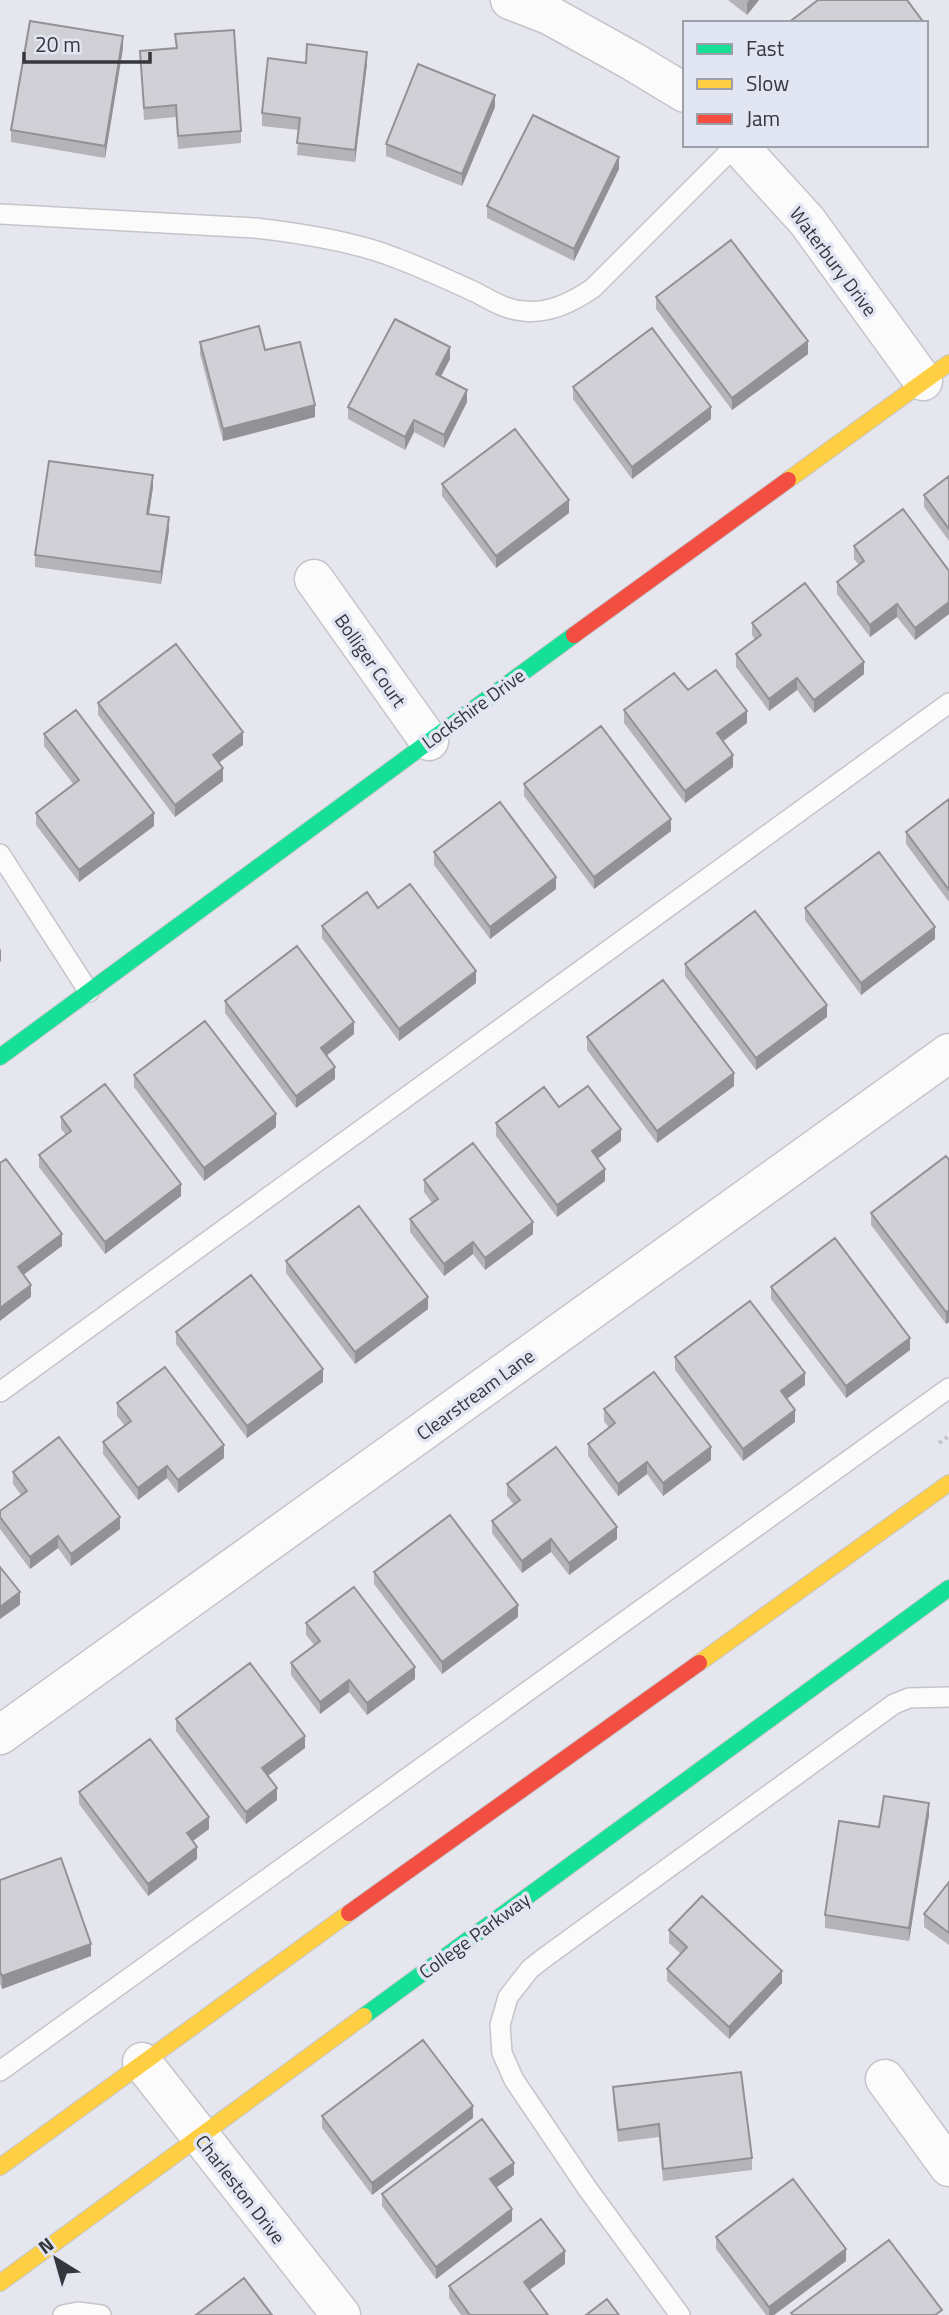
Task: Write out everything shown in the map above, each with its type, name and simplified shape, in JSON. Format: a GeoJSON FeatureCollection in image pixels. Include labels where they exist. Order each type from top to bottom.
{"type":"FeatureCollection","features":[{"type":"Feature","properties":{"kind":"main road","name":"Lockshire Drive"},"geometry":{"type":"LineString","coordinates":[[0,1056],[936,372]]}},
{"type":"Feature","properties":{"kind":"main road"},"geometry":{"type":"LineString","coordinates":[[0,2167],[142,2062],[949,1483]]}},
{"type":"Feature","properties":{"kind":"main road","name":"College Parkway"},"geometry":{"type":"LineString","coordinates":[[0,2283],[949,1588]]}},
{"type":"Feature","properties":{"kind":"street"},"geometry":{"type":"LineString","coordinates":[[510,0],[549,15],[683,92]]}},
{"type":"Feature","properties":{"kind":"street","name":"Waterbury Drive"},"geometry":{"type":"LineString","coordinates":[[739,147],[807,221],[936,372]]}},
{"type":"Feature","properties":{"kind":"street","name":"Bolliger Court"},"geometry":{"type":"LineString","coordinates":[[314,579],[429,741]]}},
{"type":"Feature","properties":{"kind":"street","name":"Clearstream Lane"},"geometry":{"type":"LineString","coordinates":[[0,1735],[949,1053]]}},
{"type":"Feature","properties":{"kind":"street","name":"Charleston Drive"},"geometry":{"type":"LineString","coordinates":[[142,2062],[341,2315]]}},
{"type":"Feature","properties":{"kind":"street"},"geometry":{"type":"LineString","coordinates":[[885,2079],[949,2167]]}},
{"type":"Feature","properties":{"kind":"lane"},"geometry":{"type":"LineString","coordinates":[[0,214],[289,232],[394,257],[503,307],[525,312],[552,309],[579,298],[593,288],[735,147]]}},
{"type":"Feature","properties":{"kind":"lane"},"geometry":{"type":"LineString","coordinates":[[0,1392],[949,703]]}},
{"type":"Feature","properties":{"kind":"lane"},"geometry":{"type":"LineString","coordinates":[[0,854],[89,992]]}},
{"type":"Feature","properties":{"kind":"lane"},"geometry":{"type":"LineString","coordinates":[[0,2071],[949,1388]]}},
{"type":"Feature","properties":{"kind":"lane"},"geometry":{"type":"LineString","coordinates":[[680,2315],[587,2188],[514,2080],[502,2053],[500,2025],[508,1997],[530,1969],[544,1958],[894,1704],[909,1698],[949,1697]]}},
{"type":"Feature","properties":{"kind":"lane"},"geometry":{"type":"LineString","coordinates":[[63,2315],[78,2312],[101,2315]]}},
{"type":"Feature","properties":{"kind":"building"},"geometry":{"type":"Polygon","coordinates":[[[818,0],[907,0],[923,21],[791,21],[818,0]]]}},
{"type":"Feature","properties":{"kind":"building"},"geometry":{"type":"Polygon","coordinates":[[[30,21],[123,36],[105,146],[11,130],[30,21]]]}},
{"type":"Feature","properties":{"kind":"building"},"geometry":{"type":"Polygon","coordinates":[[[234,30],[241,131],[178,136],[176,105],[144,108],[140,51],[177,48],[175,34],[234,30]]]}},
{"type":"Feature","properties":{"kind":"building"},"geometry":{"type":"Polygon","coordinates":[[[307,44],[367,52],[355,150],[297,143],[300,118],[262,113],[268,58],[306,63],[307,44]]]}},
{"type":"Feature","properties":{"kind":"building"},"geometry":{"type":"Polygon","coordinates":[[[418,64],[495,95],[462,174],[386,144],[418,64]]]}},
{"type":"Feature","properties":{"kind":"building"},"geometry":{"type":"Polygon","coordinates":[[[533,115],[619,157],[574,249],[487,206],[533,115]]]}},
{"type":"Feature","properties":{"kind":"building"},"geometry":{"type":"Polygon","coordinates":[[[731,240],[808,341],[732,398],[656,297],[731,240]]]}},
{"type":"Feature","properties":{"kind":"building"},"geometry":{"type":"Polygon","coordinates":[[[395,319],[450,347],[436,374],[467,390],[444,435],[414,420],[405,437],[348,407],[395,319]]]}},
{"type":"Feature","properties":{"kind":"building"},"geometry":{"type":"Polygon","coordinates":[[[259,326],[265,350],[300,342],[315,405],[223,429],[200,342],[259,326]]]}},
{"type":"Feature","properties":{"kind":"building"},"geometry":{"type":"Polygon","coordinates":[[[652,328],[711,407],[632,467],[573,387],[652,328]]]}},
{"type":"Feature","properties":{"kind":"building"},"geometry":{"type":"Polygon","coordinates":[[[515,429],[569,500],[496,556],[442,484],[515,429]]]}},
{"type":"Feature","properties":{"kind":"building"},"geometry":{"type":"Polygon","coordinates":[[[49,461],[153,475],[147,514],[169,517],[161,572],[35,555],[49,461]]]}},
{"type":"Feature","properties":{"kind":"building"},"geometry":{"type":"Polygon","coordinates":[[[949,476],[949,529],[924,495],[949,476]]]}},
{"type":"Feature","properties":{"kind":"building"},"geometry":{"type":"Polygon","coordinates":[[[903,509],[949,571],[949,602],[915,628],[897,604],[870,625],[837,582],[864,561],[854,546],[903,509]]]}},
{"type":"Feature","properties":{"kind":"building"},"geometry":{"type":"Polygon","coordinates":[[[805,583],[864,662],[814,700],[797,678],[769,699],[736,654],[761,635],[752,623],[805,583]]]}},
{"type":"Feature","properties":{"kind":"building"},"geometry":{"type":"Polygon","coordinates":[[[176,644],[243,732],[213,755],[223,768],[175,805],[98,703],[176,644]]]}},
{"type":"Feature","properties":{"kind":"building"},"geometry":{"type":"Polygon","coordinates":[[[716,670],[747,711],[717,733],[733,755],[685,791],[624,710],[674,673],[688,690],[716,670]]]}},
{"type":"Feature","properties":{"kind":"building"},"geometry":{"type":"Polygon","coordinates":[[[76,710],[154,813],[79,870],[36,813],[79,780],[44,734],[76,710]]]}},
{"type":"Feature","properties":{"kind":"building"},"geometry":{"type":"Polygon","coordinates":[[[601,726],[671,819],[594,877],[524,784],[601,726]]]}},
{"type":"Feature","properties":{"kind":"building"},"geometry":{"type":"Polygon","coordinates":[[[949,799],[949,890],[906,832],[949,799]]]}},
{"type":"Feature","properties":{"kind":"building"},"geometry":{"type":"Polygon","coordinates":[[[500,802],[556,877],[490,927],[434,852],[500,802]]]}},
{"type":"Feature","properties":{"kind":"building"},"geometry":{"type":"Polygon","coordinates":[[[879,852],[935,927],[861,983],[805,908],[879,852]]]}},
{"type":"Feature","properties":{"kind":"building"},"geometry":{"type":"Polygon","coordinates":[[[410,884],[476,971],[399,1029],[322,926],[367,892],[378,908],[410,884]]]}},
{"type":"Feature","properties":{"kind":"building"},"geometry":{"type":"Polygon","coordinates":[[[755,911],[827,1005],[756,1058],[685,964],[755,911]]]}},
{"type":"Feature","properties":{"kind":"building"},"geometry":{"type":"Polygon","coordinates":[[[297,946],[354,1022],[321,1048],[335,1067],[296,1096],[225,1001],[297,946]]]}},
{"type":"Feature","properties":{"kind":"building"},"geometry":{"type":"Polygon","coordinates":[[[663,980],[734,1073],[657,1131],[587,1037],[663,980]]]}},
{"type":"Feature","properties":{"kind":"building"},"geometry":{"type":"Polygon","coordinates":[[[205,1021],[276,1114],[204,1168],[134,1075],[205,1021]]]}},
{"type":"Feature","properties":{"kind":"building"},"geometry":{"type":"Polygon","coordinates":[[[105,1084],[181,1184],[105,1242],[39,1155],[71,1131],[61,1117],[105,1084]]]}},
{"type":"Feature","properties":{"kind":"building"},"geometry":{"type":"Polygon","coordinates":[[[588,1086],[621,1129],[592,1151],[605,1169],[557,1205],[496,1123],[544,1087],[559,1107],[588,1086]]]}},
{"type":"Feature","properties":{"kind":"building"},"geometry":{"type":"Polygon","coordinates":[[[473,1143],[533,1222],[485,1258],[473,1242],[444,1264],[410,1219],[438,1199],[424,1180],[473,1143]]]}},
{"type":"Feature","properties":{"kind":"building"},"geometry":{"type":"Polygon","coordinates":[[[946,1156],[949,1160],[949,1310],[946,1312],[871,1213],[946,1156]]]}},
{"type":"Feature","properties":{"kind":"building"},"geometry":{"type":"Polygon","coordinates":[[[6,1159],[62,1234],[18,1267],[31,1285],[0,1308],[0,1163],[6,1159]]]}},
{"type":"Feature","properties":{"kind":"building"},"geometry":{"type":"Polygon","coordinates":[[[359,1206],[428,1297],[355,1352],[286,1261],[359,1206]]]}},
{"type":"Feature","properties":{"kind":"building"},"geometry":{"type":"Polygon","coordinates":[[[835,1238],[910,1338],[846,1386],[771,1287],[835,1238]]]}},
{"type":"Feature","properties":{"kind":"building"},"geometry":{"type":"Polygon","coordinates":[[[251,1275],[323,1369],[247,1426],[176,1332],[251,1275]]]}},
{"type":"Feature","properties":{"kind":"building"},"geometry":{"type":"Polygon","coordinates":[[[750,1301],[805,1373],[781,1391],[795,1410],[743,1449],[675,1357],[750,1301]]]}},
{"type":"Feature","properties":{"kind":"building"},"geometry":{"type":"Polygon","coordinates":[[[165,1367],[224,1445],[178,1480],[167,1466],[138,1488],[103,1442],[131,1421],[117,1403],[165,1367]]]}},
{"type":"Feature","properties":{"kind":"building"},"geometry":{"type":"Polygon","coordinates":[[[654,1372],[711,1447],[663,1483],[647,1462],[618,1484],[588,1444],[615,1423],[604,1409],[654,1372]]]}},
{"type":"Feature","properties":{"kind":"building"},"geometry":{"type":"Polygon","coordinates":[[[59,1437],[120,1517],[71,1554],[58,1536],[30,1557],[0,1517],[0,1511],[27,1491],[13,1472],[59,1437]]]}},
{"type":"Feature","properties":{"kind":"building"},"geometry":{"type":"Polygon","coordinates":[[[556,1447],[617,1527],[569,1563],[551,1539],[522,1561],[492,1521],[520,1500],[507,1484],[556,1447]]]}},
{"type":"Feature","properties":{"kind":"building"},"geometry":{"type":"Polygon","coordinates":[[[450,1515],[518,1605],[442,1662],[374,1572],[450,1515]]]}},
{"type":"Feature","properties":{"kind":"building"},"geometry":{"type":"Polygon","coordinates":[[[0,1567],[20,1592],[0,1607],[0,1567]]]}},
{"type":"Feature","properties":{"kind":"building"},"geometry":{"type":"Polygon","coordinates":[[[354,1587],[415,1667],[367,1703],[349,1680],[320,1702],[291,1663],[320,1641],[306,1623],[354,1587]]]}},
{"type":"Feature","properties":{"kind":"building"},"geometry":{"type":"Polygon","coordinates":[[[250,1663],[305,1736],[262,1768],[277,1788],[246,1812],[176,1719],[250,1663]]]}},
{"type":"Feature","properties":{"kind":"building"},"geometry":{"type":"Polygon","coordinates":[[[150,1739],[209,1817],[187,1833],[197,1847],[148,1884],[79,1792],[150,1739]]]}},
{"type":"Feature","properties":{"kind":"building"},"geometry":{"type":"Polygon","coordinates":[[[884,1796],[929,1803],[909,1928],[825,1915],[839,1821],[879,1827],[884,1796]]]}},
{"type":"Feature","properties":{"kind":"building"},"geometry":{"type":"Polygon","coordinates":[[[61,1858],[91,1944],[2,1976],[0,1880],[61,1858]]]}},
{"type":"Feature","properties":{"kind":"building"},"geometry":{"type":"Polygon","coordinates":[[[949,1882],[949,1933],[924,1914],[949,1882]]]}},
{"type":"Feature","properties":{"kind":"building"},"geometry":{"type":"Polygon","coordinates":[[[702,1896],[782,1971],[729,2027],[667,1969],[687,1947],[669,1930],[702,1896]]]}},
{"type":"Feature","properties":{"kind":"building"},"geometry":{"type":"Polygon","coordinates":[[[423,2040],[473,2106],[372,2183],[322,2116],[423,2040]]]}},
{"type":"Feature","properties":{"kind":"building"},"geometry":{"type":"Polygon","coordinates":[[[741,2072],[752,2158],[663,2169],[659,2124],[618,2130],[613,2087],[741,2072]]]}},
{"type":"Feature","properties":{"kind":"building"},"geometry":{"type":"Polygon","coordinates":[[[482,2119],[514,2163],[490,2179],[512,2209],[436,2267],[382,2194],[482,2119]]]}},
{"type":"Feature","properties":{"kind":"building"},"geometry":{"type":"Polygon","coordinates":[[[793,2179],[846,2249],[769,2307],[716,2237],[793,2179]]]}},
{"type":"Feature","properties":{"kind":"building"},"geometry":{"type":"Polygon","coordinates":[[[541,2219],[565,2251],[524,2282],[548,2315],[470,2315],[449,2286],[541,2219]]]}},
{"type":"Feature","properties":{"kind":"building"},"geometry":{"type":"Polygon","coordinates":[[[889,2240],[942,2310],[935,2315],[791,2313],[889,2240]]]}},
{"type":"Feature","properties":{"kind":"building"},"geometry":{"type":"Polygon","coordinates":[[[244,2278],[272,2315],[196,2315],[244,2278]]]}},
{"type":"Feature","properties":{"kind":"building"},"geometry":{"type":"Polygon","coordinates":[[[607,2299],[619,2315],[586,2315],[607,2299]]]}},
{"type":"Feature","properties":{"kind":"traffic: fast"},"geometry":{"type":"LineString","coordinates":[[0,1057],[574,635]]}},
{"type":"Feature","properties":{"kind":"traffic: fast"},"geometry":{"type":"LineString","coordinates":[[364,2016],[949,1588]]}},
{"type":"Feature","properties":{"kind":"traffic: slow"},"geometry":{"type":"LineString","coordinates":[[788,480],[949,363]]}},
{"type":"Feature","properties":{"kind":"traffic: slow"},"geometry":{"type":"LineString","coordinates":[[699,1663],[949,1483]]}},
{"type":"Feature","properties":{"kind":"traffic: slow"},"geometry":{"type":"LineString","coordinates":[[0,2167],[349,1913]]}},
{"type":"Feature","properties":{"kind":"traffic: slow"},"geometry":{"type":"LineString","coordinates":[[0,2283],[364,2016]]}},
{"type":"Feature","properties":{"kind":"traffic: jam"},"geometry":{"type":"LineString","coordinates":[[574,635],[788,480]]}},
{"type":"Feature","properties":{"kind":"traffic: jam"},"geometry":{"type":"LineString","coordinates":[[349,1913],[699,1663]]}}]}
